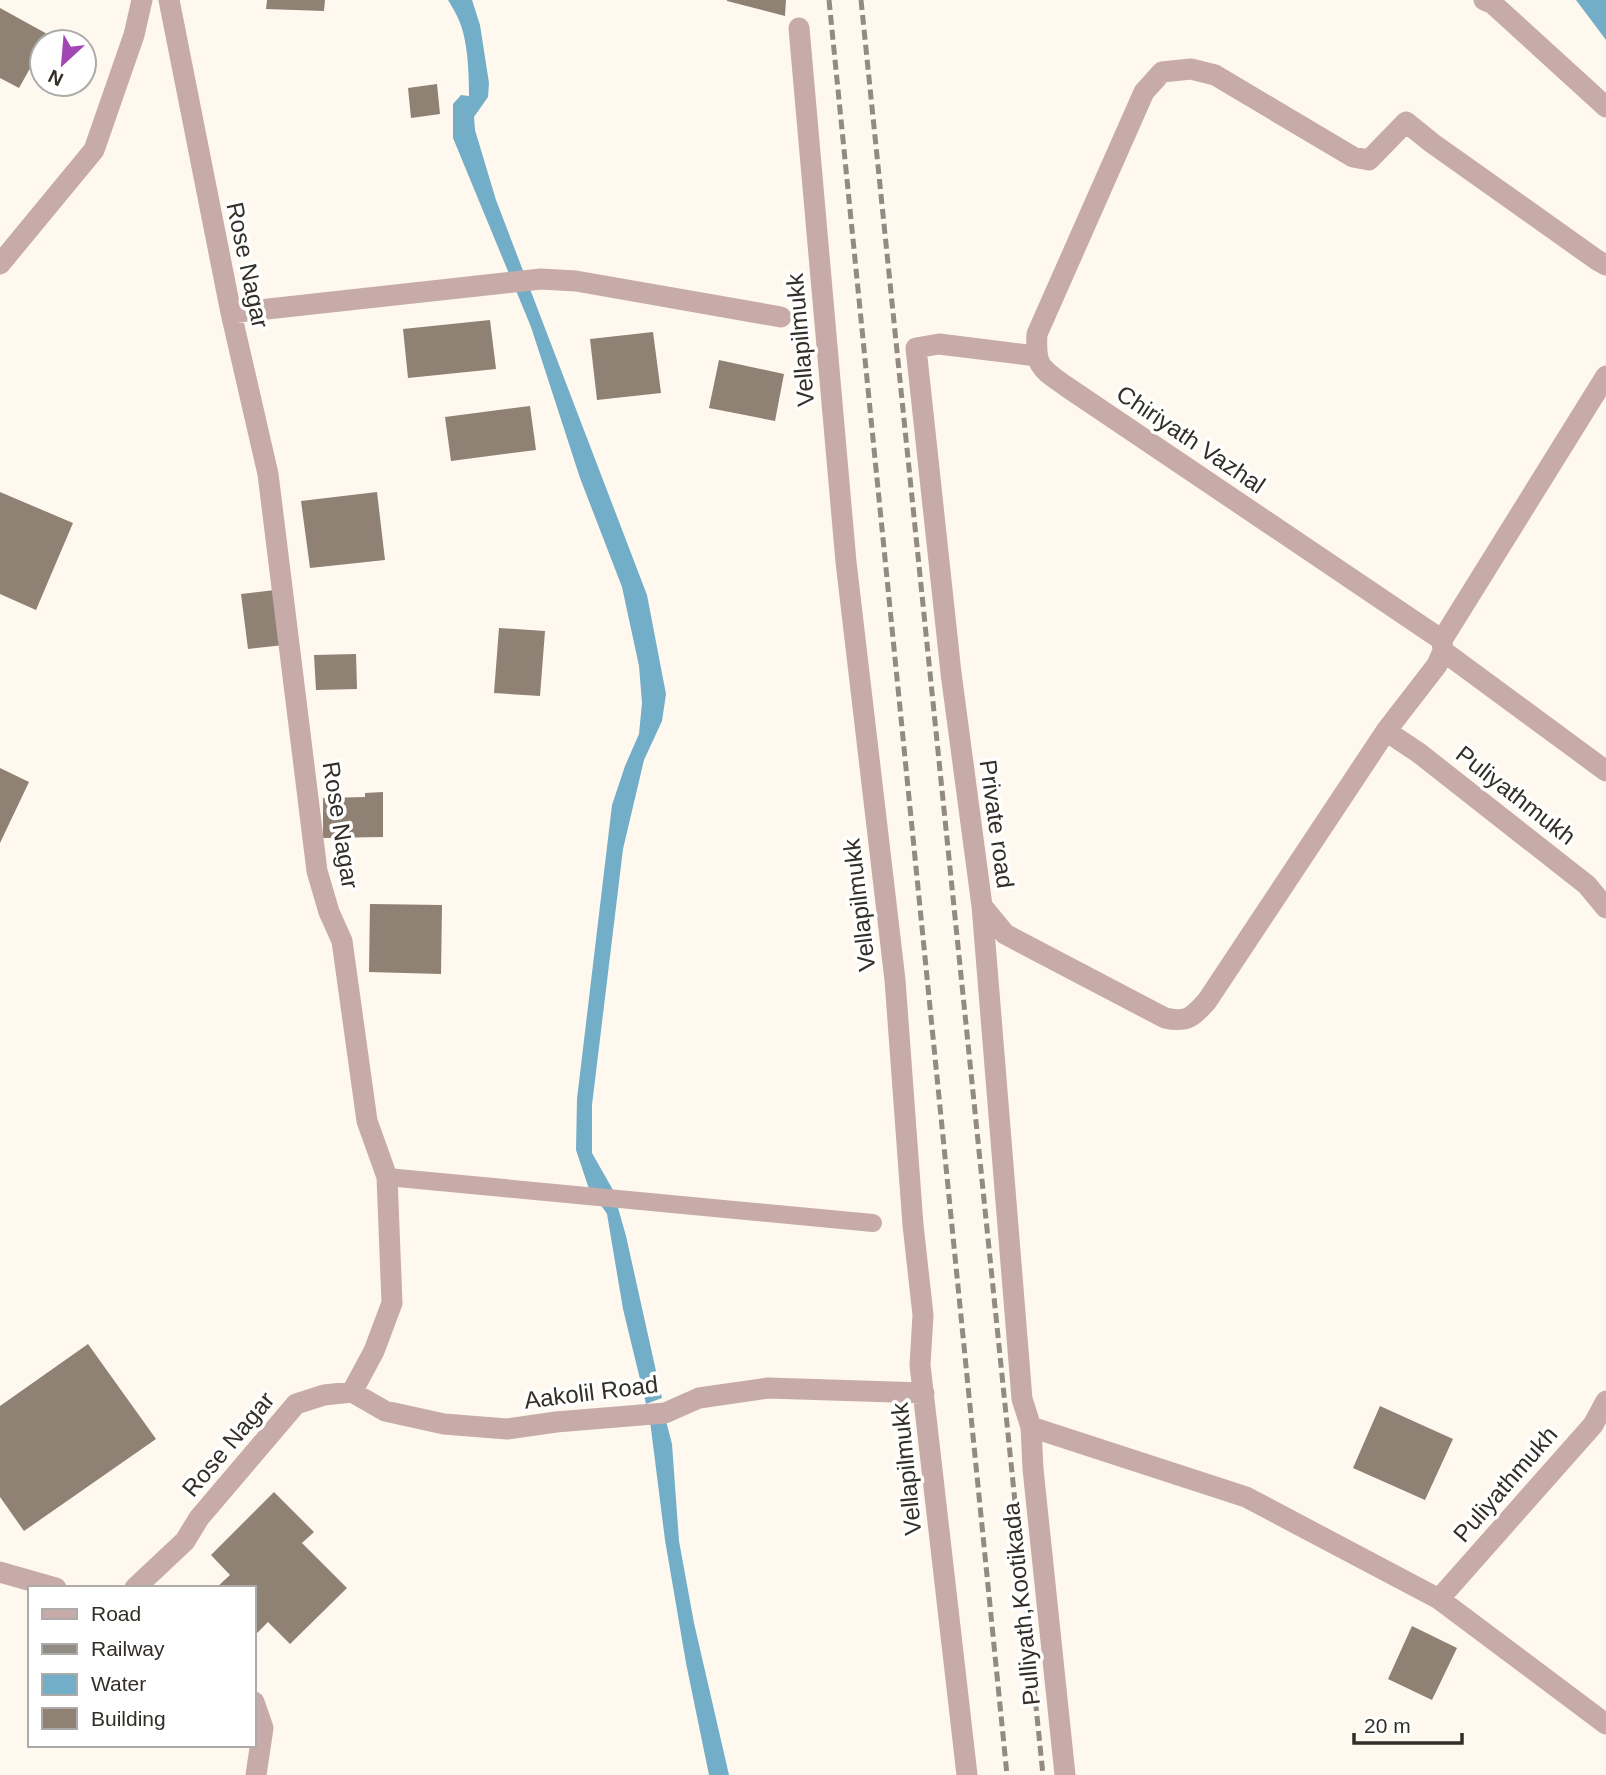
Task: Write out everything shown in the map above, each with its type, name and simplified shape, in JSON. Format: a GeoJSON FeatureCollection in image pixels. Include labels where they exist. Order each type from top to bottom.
{"type":"FeatureCollection","features":[{"type":"Feature","properties":{"kind":"street"},"geometry":{"type":"LineString","coordinates":[[0,264],[94,150],[134,36],[142,0]]}},
{"type":"Feature","properties":{"kind":"street","name":"Rose Nagar"},"geometry":{"type":"LineString","coordinates":[[137,1586],[185,1541],[199,1518],[296,1404],[324,1395],[352,1392],[374,1351],[392,1303],[387,1177],[367,1121],[342,941],[329,912],[317,870],[268,474],[231,313],[169,0]]}},
{"type":"Feature","properties":{"kind":"street"},"geometry":{"type":"LineString","coordinates":[[1484,0],[1493,4],[1606,107]]}},
{"type":"Feature","properties":{"kind":"street","name":"Vellapilmukk"},"geometry":{"type":"LineString","coordinates":[[799,28],[846,562],[895,980],[913,1225],[923,1315],[920,1365],[967,1775]]}},
{"type":"Feature","properties":{"kind":"street"},"geometry":{"type":"LineString","coordinates":[[1036,356],[1037,334],[1144,92],[1162,72],[1191,69],[1216,75],[1353,158],[1369,160],[1406,122],[1606,265]]}},
{"type":"Feature","properties":{"kind":"street"},"geometry":{"type":"LineString","coordinates":[[231,313],[541,279],[576,281],[781,317]]}},
{"type":"Feature","properties":{"kind":"street","name":"Private road"},"geometry":{"type":"LineString","coordinates":[[1031,1427],[1022,1399],[982,906],[951,673],[916,348],[939,344],[1036,356]]}},
{"type":"Feature","properties":{"kind":"street","name":"Chiriyath Vazhal"},"geometry":{"type":"LineString","coordinates":[[1036,356],[1044,370],[1067,387],[1442,645]]}},
{"type":"Feature","properties":{"kind":"street"},"geometry":{"type":"LineString","coordinates":[[982,906],[1005,934],[1165,1018],[1177,1021],[1193,1016],[1207,1001],[1386,731],[1437,665],[1442,645],[1606,376]]}},
{"type":"Feature","properties":{"kind":"street"},"geometry":{"type":"LineString","coordinates":[[1442,645],[1606,771]]}},
{"type":"Feature","properties":{"kind":"street","name":"Puliyathmukh"},"geometry":{"type":"LineString","coordinates":[[1386,731],[1419,753],[1587,885],[1606,908]]}},
{"type":"Feature","properties":{"kind":"street","name":"Aakolil Road"},"geometry":{"type":"LineString","coordinates":[[352,1392],[385,1410],[444,1424],[507,1429],[665,1413],[699,1398],[768,1388],[924,1393]]}},
{"type":"Feature","properties":{"kind":"street","name":"Puliyathmukh"},"geometry":{"type":"LineString","coordinates":[[1439,1599],[1593,1425],[1606,1401]]}},
{"type":"Feature","properties":{"kind":"street"},"geometry":{"type":"LineString","coordinates":[[1031,1427],[1246,1497],[1439,1599],[1606,1724]]}},
{"type":"Feature","properties":{"kind":"street","name":"Pulliyath,Kootikada"},"geometry":{"type":"LineString","coordinates":[[1031,1427],[1065,1775]]}},
{"type":"Feature","properties":{"kind":"street"},"geometry":{"type":"LineString","coordinates":[[0,1572],[49,1586]]}},
{"type":"Feature","properties":{"kind":"street"},"geometry":{"type":"LineString","coordinates":[[256,1708],[262,1728],[256,1775]]}},
{"type":"Feature","properties":{"kind":"lane"},"geometry":{"type":"LineString","coordinates":[[387,1177],[873,1223]]}},
{"type":"Feature","properties":{"kind":"water"},"geometry":{"type":"Polygon","coordinates":[[[448,0],[472,0],[480,25],[489,83],[488,97],[474,117],[475,130],[496,200],[647,595],[666,694],[662,721],[644,760],[623,849],[592,1105],[592,1153],[613,1190],[626,1236],[662,1398],[646,1404],[623,1309],[607,1214],[588,1186],[576,1150],[577,1099],[612,805],[639,734],[642,703],[639,666],[622,587],[580,478],[531,327],[453,138],[453,104],[461,95],[469,96],[469,80],[463,32],[448,0]]]}},
{"type":"Feature","properties":{"kind":"water"},"geometry":{"type":"Polygon","coordinates":[[[1576,0],[1606,0],[1606,40],[1576,0]]]}},
{"type":"Feature","properties":{"kind":"water"},"geometry":{"type":"Polygon","coordinates":[[[665,1417],[672,1444],[679,1541],[694,1623],[729,1775],[709,1775],[686,1663],[665,1540],[650,1421],[665,1417]]]}},
{"type":"Feature","properties":{"kind":"building"},"geometry":{"type":"Polygon","coordinates":[[[267,0],[325,0],[324,11],[266,9],[267,0]]]}},
{"type":"Feature","properties":{"kind":"building"},"geometry":{"type":"Polygon","coordinates":[[[786,0],[785,16],[727,1],[786,0]]]}},
{"type":"Feature","properties":{"kind":"building"},"geometry":{"type":"Polygon","coordinates":[[[0,8],[36,28],[28,28],[28,72],[19,88],[0,78],[0,8]]]}},
{"type":"Feature","properties":{"kind":"building"},"geometry":{"type":"Polygon","coordinates":[[[437,84],[440,114],[411,118],[408,88],[437,84]]]}},
{"type":"Feature","properties":{"kind":"building"},"geometry":{"type":"Polygon","coordinates":[[[490,320],[496,369],[408,378],[403,329],[490,320]]]}},
{"type":"Feature","properties":{"kind":"building"},"geometry":{"type":"Polygon","coordinates":[[[653,332],[661,393],[597,400],[590,339],[653,332]]]}},
{"type":"Feature","properties":{"kind":"building"},"geometry":{"type":"Polygon","coordinates":[[[719,360],[784,374],[775,421],[709,408],[719,360]]]}},
{"type":"Feature","properties":{"kind":"building"},"geometry":{"type":"Polygon","coordinates":[[[530,406],[536,450],[451,461],[445,417],[530,406]]]}},
{"type":"Feature","properties":{"kind":"building"},"geometry":{"type":"Polygon","coordinates":[[[0,492],[73,523],[36,610],[0,594],[0,492]]]}},
{"type":"Feature","properties":{"kind":"building"},"geometry":{"type":"Polygon","coordinates":[[[377,492],[385,560],[310,568],[301,501],[377,492]]]}},
{"type":"Feature","properties":{"kind":"building"},"geometry":{"type":"Polygon","coordinates":[[[275,590],[284,645],[248,649],[241,594],[275,590]]]}},
{"type":"Feature","properties":{"kind":"building"},"geometry":{"type":"Polygon","coordinates":[[[499,628],[545,631],[540,696],[494,693],[499,628]]]}},
{"type":"Feature","properties":{"kind":"building"},"geometry":{"type":"Polygon","coordinates":[[[356,654],[357,689],[316,690],[314,655],[356,654]]]}},
{"type":"Feature","properties":{"kind":"building"},"geometry":{"type":"Polygon","coordinates":[[[0,768],[29,782],[0,843],[0,768]]]}},
{"type":"Feature","properties":{"kind":"building"},"geometry":{"type":"Polygon","coordinates":[[[383,792],[383,837],[323,838],[323,798],[365,797],[365,793],[383,792]]]}},
{"type":"Feature","properties":{"kind":"building"},"geometry":{"type":"Polygon","coordinates":[[[370,904],[442,905],[441,974],[369,972],[370,904]]]}},
{"type":"Feature","properties":{"kind":"building"},"geometry":{"type":"Polygon","coordinates":[[[88,1344],[156,1439],[24,1531],[0,1497],[0,1406],[88,1344]]]}},
{"type":"Feature","properties":{"kind":"building"},"geometry":{"type":"Polygon","coordinates":[[[1380,1406],[1453,1439],[1425,1500],[1353,1468],[1380,1406]]]}},
{"type":"Feature","properties":{"kind":"building"},"geometry":{"type":"Polygon","coordinates":[[[274,1492],[314,1532],[302,1543],[347,1588],[290,1644],[268,1622],[256,1632],[256,1586],[218,1586],[230,1575],[211,1555],[274,1492]]]}},
{"type":"Feature","properties":{"kind":"building"},"geometry":{"type":"Polygon","coordinates":[[[1412,1626],[1457,1648],[1432,1700],[1388,1679],[1412,1626]]]}},
{"type":"Feature","properties":{"kind":"railway"},"geometry":{"type":"LineString","coordinates":[[829,0],[1007,1775]]}},
{"type":"Feature","properties":{"kind":"railway"},"geometry":{"type":"LineString","coordinates":[[861,0],[1043,1775]]}}]}
